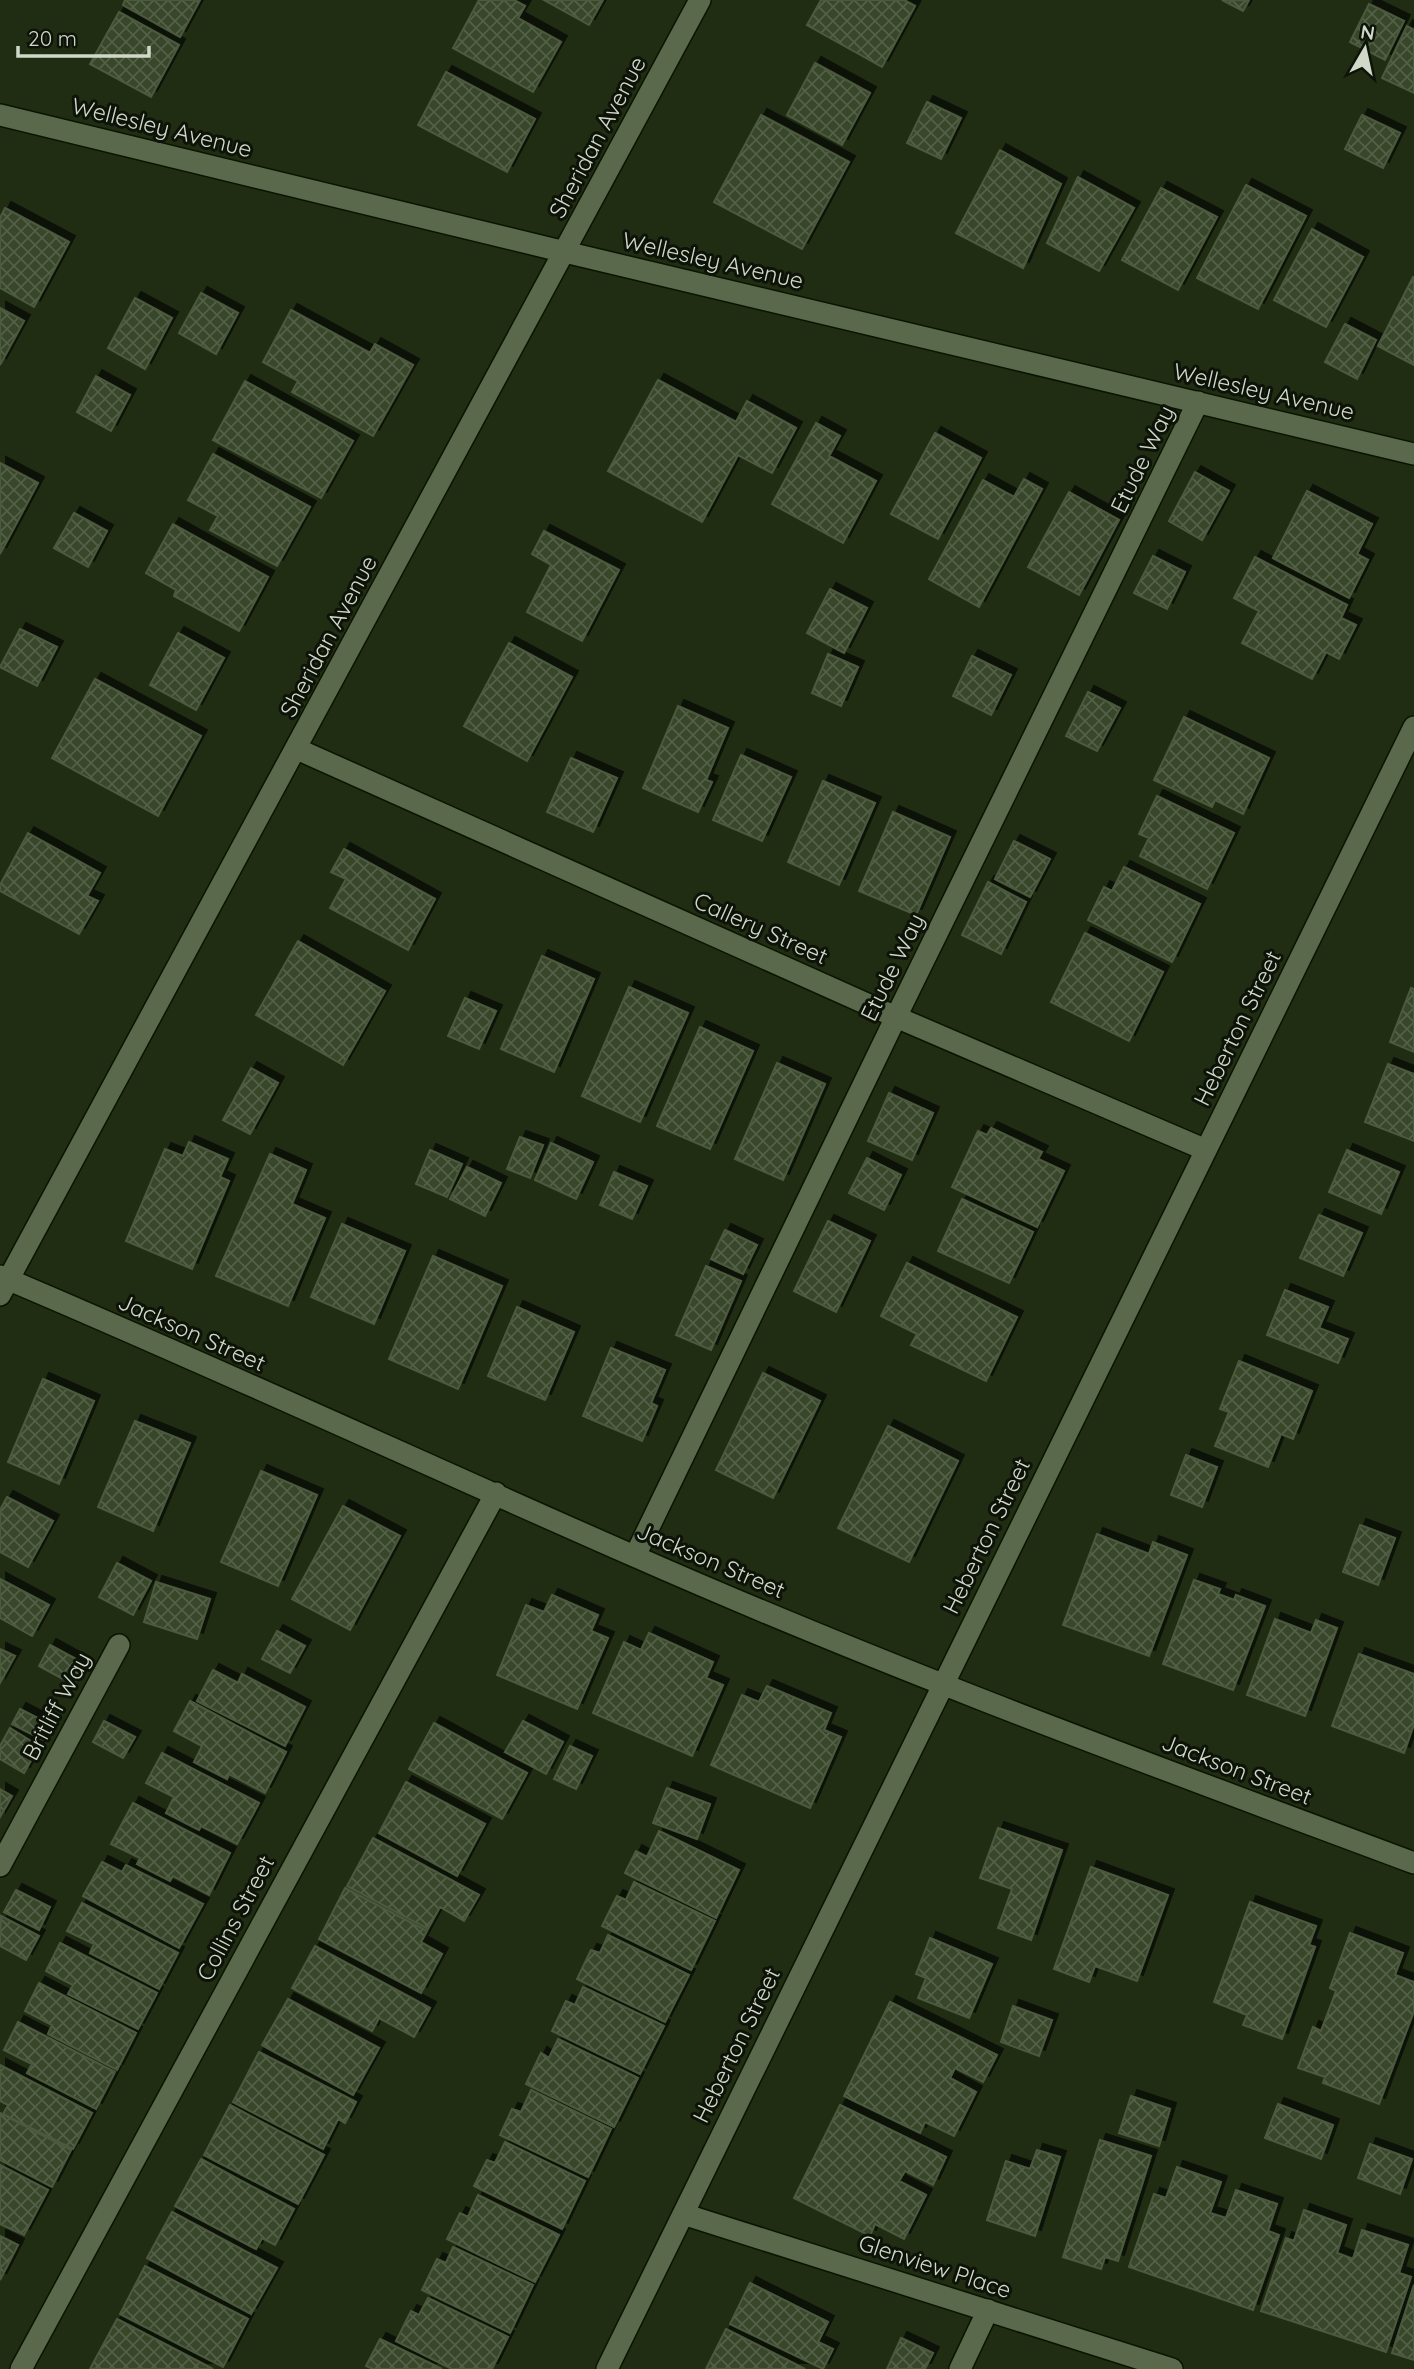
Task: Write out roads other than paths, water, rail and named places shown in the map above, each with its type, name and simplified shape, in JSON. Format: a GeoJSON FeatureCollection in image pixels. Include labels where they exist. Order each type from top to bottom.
{"type":"FeatureCollection","features":[{"type":"Feature","properties":{"kind":"street","name":"Sheridan Avenue"},"geometry":{"type":"LineString","coordinates":[[3,1284],[297,749],[701,0]]}},
{"type":"Feature","properties":{"kind":"street","name":"Wellesley Avenue"},"geometry":{"type":"LineString","coordinates":[[0,115],[1414,454]]}},
{"type":"Feature","properties":{"kind":"street","name":"Etude Way"},"geometry":{"type":"LineString","coordinates":[[635,1556],[1198,402]]}},
{"type":"Feature","properties":{"kind":"street","name":"Heberton Street"},"geometry":{"type":"LineString","coordinates":[[607,2369],[1414,727]]}},
{"type":"Feature","properties":{"kind":"street","name":"Callery Street"},"geometry":{"type":"LineString","coordinates":[[297,749],[896,1017],[1206,1150]]}},
{"type":"Feature","properties":{"kind":"street","name":"Jackson Street"},"geometry":{"type":"LineString","coordinates":[[3,1284],[941,1685],[1414,1863]]}},
{"type":"Feature","properties":{"kind":"street","name":"Collins Street"},"geometry":{"type":"LineString","coordinates":[[21,2369],[496,1493]]}},
{"type":"Feature","properties":{"kind":"street","name":"Britliff Way"},"geometry":{"type":"LineString","coordinates":[[0,1866],[119,1645]]}},
{"type":"Feature","properties":{"kind":"street","name":"Glenview Place"},"geometry":{"type":"LineString","coordinates":[[683,2214],[1171,2369]]}},
{"type":"Feature","properties":{"kind":"street"},"geometry":{"type":"LineString","coordinates":[[960,2369],[988,2310]]}}]}
